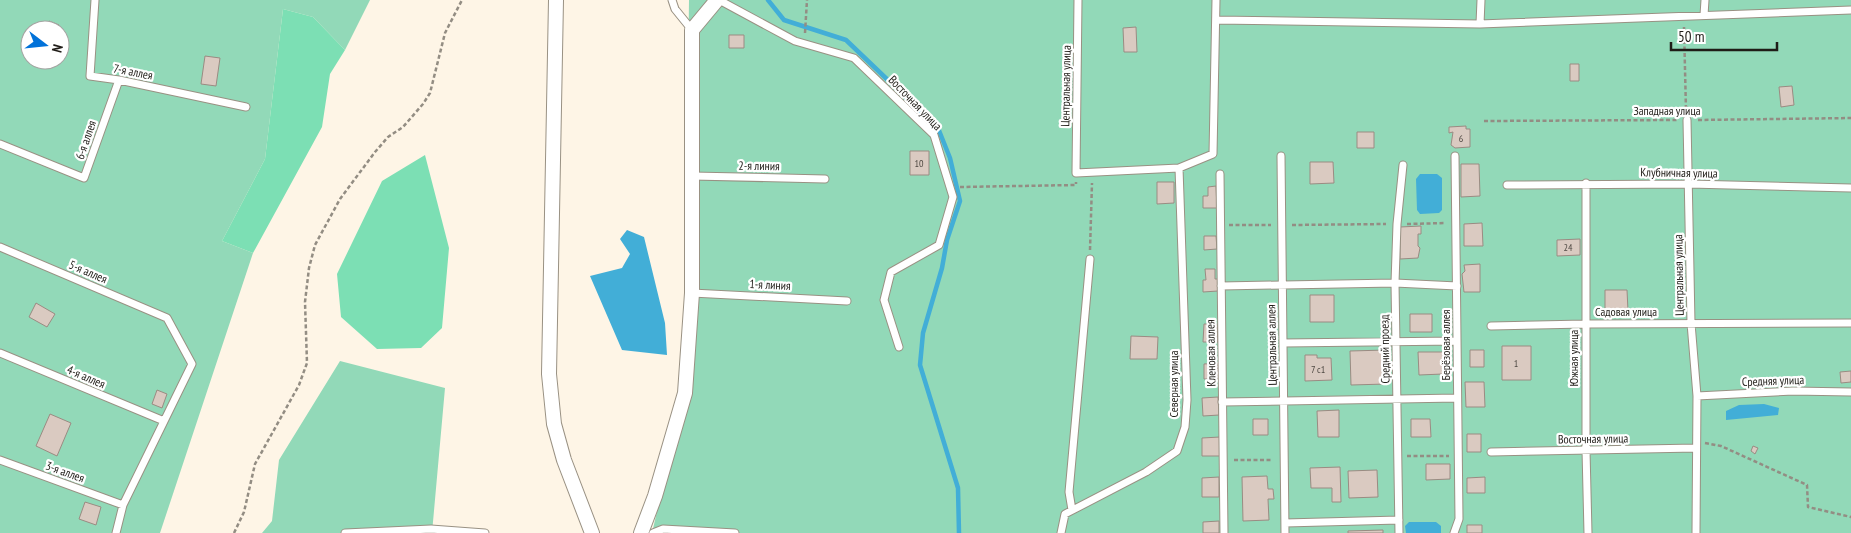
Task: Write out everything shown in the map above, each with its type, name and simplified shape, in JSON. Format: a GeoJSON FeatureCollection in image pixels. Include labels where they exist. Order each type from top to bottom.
{"type":"FeatureCollection","features":[{"type":"Feature","properties":{"kind":"street"},"geometry":{"type":"LineString","coordinates":[[556,0],[549,374],[554,424],[564,460],[592,533]]}},
{"type":"Feature","properties":{"kind":"street"},"geometry":{"type":"LineString","coordinates":[[641,533],[655,496],[685,393],[692,293],[692,30],[718,0]]}},
{"type":"Feature","properties":{"kind":"lane","name":"7-я аллея"},"geometry":{"type":"LineString","coordinates":[[95,0],[90,76],[119,80],[246,107]]}},
{"type":"Feature","properties":{"kind":"lane"},"geometry":{"type":"LineString","coordinates":[[672,0],[675,9],[692,30]]}},
{"type":"Feature","properties":{"kind":"lane","name":"Восточная улица"},"geometry":{"type":"LineString","coordinates":[[718,0],[795,41],[854,58],[934,135],[953,197],[939,244],[891,272],[884,300],[899,347]]}},
{"type":"Feature","properties":{"kind":"lane","name":"Центральная улица"},"geometry":{"type":"LineString","coordinates":[[1076,172],[1078,0]]}},
{"type":"Feature","properties":{"kind":"lane"},"geometry":{"type":"LineString","coordinates":[[1076,172],[1179,168],[1214,154],[1216,0]]}},
{"type":"Feature","properties":{"kind":"lane"},"geometry":{"type":"LineString","coordinates":[[1480,24],[1481,0]]}},
{"type":"Feature","properties":{"kind":"lane"},"geometry":{"type":"LineString","coordinates":[[1704,16],[1705,0]]}},
{"type":"Feature","properties":{"kind":"lane"},"geometry":{"type":"LineString","coordinates":[[1216,20],[1480,24],[1851,10]]}},
{"type":"Feature","properties":{"kind":"lane","name":"6-я аллея"},"geometry":{"type":"LineString","coordinates":[[0,144],[84,178],[119,80]]}},
{"type":"Feature","properties":{"kind":"lane","name":"Центральная улица"},"geometry":{"type":"LineString","coordinates":[[1686,120],[1691,323],[1697,396],[1696,533]]}},
{"type":"Feature","properties":{"kind":"lane","name":"Центральная аллея"},"geometry":{"type":"LineString","coordinates":[[1281,156],[1285,533]]}},
{"type":"Feature","properties":{"kind":"lane","name":"Берёзовая аллея"},"geometry":{"type":"LineString","coordinates":[[1454,533],[1459,519],[1455,156]]}},
{"type":"Feature","properties":{"kind":"lane","name":"Средний проезд"},"geometry":{"type":"LineString","coordinates":[[1399,533],[1395,283],[1403,165]]}},
{"type":"Feature","properties":{"kind":"lane","name":"Северная улица"},"geometry":{"type":"LineString","coordinates":[[1072,510],[1146,472],[1177,451],[1185,427],[1187,400],[1179,168]]}},
{"type":"Feature","properties":{"kind":"lane","name":"Кленовая аллея"},"geometry":{"type":"LineString","coordinates":[[1220,174],[1224,533]]}},
{"type":"Feature","properties":{"kind":"lane","name":"2-я линия"},"geometry":{"type":"LineString","coordinates":[[692,176],[826,178]]}},
{"type":"Feature","properties":{"kind":"lane","name":"Южная улица"},"geometry":{"type":"LineString","coordinates":[[1586,183],[1585,324],[1588,533]]}},
{"type":"Feature","properties":{"kind":"lane","name":"Клубничная улица"},"geometry":{"type":"LineString","coordinates":[[1507,184],[1689,184],[1851,188]]}},
{"type":"Feature","properties":{"kind":"lane","name":"5-я аллея"},"geometry":{"type":"LineString","coordinates":[[0,247],[167,318],[192,364],[164,421]]}},
{"type":"Feature","properties":{"kind":"lane"},"geometry":{"type":"LineString","coordinates":[[1061,533],[1065,514],[1072,510],[1069,492],[1090,259]]}},
{"type":"Feature","properties":{"kind":"lane"},"geometry":{"type":"LineString","coordinates":[[1221,286],[1395,283],[1457,286]]}},
{"type":"Feature","properties":{"kind":"lane","name":"1-я линия"},"geometry":{"type":"LineString","coordinates":[[692,293],[847,301]]}},
{"type":"Feature","properties":{"kind":"lane","name":"Садовая улица"},"geometry":{"type":"LineString","coordinates":[[1491,326],[1851,323]]}},
{"type":"Feature","properties":{"kind":"lane"},"geometry":{"type":"LineString","coordinates":[[1283,343],[1457,342]]}},
{"type":"Feature","properties":{"kind":"lane","name":"4-я аллея"},"geometry":{"type":"LineString","coordinates":[[0,353],[164,421]]}},
{"type":"Feature","properties":{"kind":"lane","name":"Средняя улица"},"geometry":{"type":"LineString","coordinates":[[1697,396],[1793,391],[1851,392]]}},
{"type":"Feature","properties":{"kind":"lane"},"geometry":{"type":"LineString","coordinates":[[1222,402],[1457,398]]}},
{"type":"Feature","properties":{"kind":"lane"},"geometry":{"type":"LineString","coordinates":[[116,533],[123,504],[164,421]]}},
{"type":"Feature","properties":{"kind":"lane","name":"Восточная улица"},"geometry":{"type":"LineString","coordinates":[[1491,452],[1696,445]]}},
{"type":"Feature","properties":{"kind":"lane","name":"3-я аллея"},"geometry":{"type":"LineString","coordinates":[[0,460],[123,504]]}},
{"type":"Feature","properties":{"kind":"lane"},"geometry":{"type":"LineString","coordinates":[[1285,523],[1399,520]]}},
{"type":"Feature","properties":{"kind":"lane"},"geometry":{"type":"LineString","coordinates":[[653,533],[663,529],[736,533]]}},
{"type":"Feature","properties":{"kind":"lane"},"geometry":{"type":"LineString","coordinates":[[345,533],[431,530],[485,533]]}},
{"type":"Feature","properties":{"kind":"path"},"geometry":{"type":"LineString","coordinates":[[234,533],[244,512],[255,464],[298,385],[306,363],[305,302],[309,268],[315,245],[340,199],[375,152],[388,137],[404,127],[424,104],[430,93],[446,33],[462,0]]}},
{"type":"Feature","properties":{"kind":"path"},"geometry":{"type":"LineString","coordinates":[[805,37],[807,0]]}},
{"type":"Feature","properties":{"kind":"path"},"geometry":{"type":"LineString","coordinates":[[1683,16],[1686,120]]}},
{"type":"Feature","properties":{"kind":"path","name":"Западная улица"},"geometry":{"type":"LineString","coordinates":[[1484,121],[1851,118]]}},
{"type":"Feature","properties":{"kind":"path"},"geometry":{"type":"LineString","coordinates":[[966,187],[1076,185],[1076,172]]}},
{"type":"Feature","properties":{"kind":"path"},"geometry":{"type":"LineString","coordinates":[[1090,259],[1092,172]]}},
{"type":"Feature","properties":{"kind":"path"},"geometry":{"type":"LineString","coordinates":[[1221,225],[1455,223]]}},
{"type":"Feature","properties":{"kind":"path"},"geometry":{"type":"LineString","coordinates":[[1696,445],[1721,446],[1807,485],[1808,507],[1851,517]]}},
{"type":"Feature","properties":{"kind":"path"},"geometry":{"type":"LineString","coordinates":[[1398,457],[1458,456]]}},
{"type":"Feature","properties":{"kind":"path"},"geometry":{"type":"LineString","coordinates":[[1223,461],[1285,459]]}},
{"type":"Feature","properties":{"kind":"green space"},"geometry":{"type":"Polygon","coordinates":[[[0,0],[370,0],[345,50],[313,17],[283,9],[265,159],[222,241],[253,253],[160,533],[0,533],[0,0]]]}},
{"type":"Feature","properties":{"kind":"green space"},"geometry":{"type":"Polygon","coordinates":[[[689,0],[1851,0],[1851,533],[652,533],[684,395],[689,0]]]}},
{"type":"Feature","properties":{"kind":"green space"},"geometry":{"type":"Polygon","coordinates":[[[283,9],[313,17],[345,50],[330,74],[322,127],[253,253],[222,241],[265,159],[283,9]]]}},
{"type":"Feature","properties":{"kind":"green space"},"geometry":{"type":"Polygon","coordinates":[[[425,155],[449,248],[442,328],[421,348],[377,349],[341,317],[337,274],[382,181],[425,155]]]}},
{"type":"Feature","properties":{"kind":"green space"},"geometry":{"type":"Polygon","coordinates":[[[340,361],[445,388],[432,533],[262,533],[272,521],[279,460],[340,361]]]}},
{"type":"Feature","properties":{"kind":"water"},"geometry":{"type":"Polygon","coordinates":[[[1420,174],[1437,174],[1442,178],[1442,210],[1439,213],[1420,214],[1417,210],[1416,179],[1420,174]]]}},
{"type":"Feature","properties":{"kind":"water"},"geometry":{"type":"Polygon","coordinates":[[[627,230],[644,237],[665,323],[667,355],[622,350],[590,276],[622,268],[630,254],[620,239],[627,230]]]}},
{"type":"Feature","properties":{"kind":"water"},"geometry":{"type":"Polygon","coordinates":[[[1764,404],[1779,408],[1778,415],[1726,420],[1726,411],[1739,405],[1764,404]]]}},
{"type":"Feature","properties":{"kind":"water"},"geometry":{"type":"Polygon","coordinates":[[[1409,522],[1436,522],[1441,526],[1441,533],[1406,533],[1405,526],[1409,522]]]}},
{"type":"Feature","properties":{"kind":"building"},"geometry":{"type":"Polygon","coordinates":[[[1136,27],[1137,52],[1124,52],[1123,28],[1136,27]]]}},
{"type":"Feature","properties":{"kind":"building"},"geometry":{"type":"Polygon","coordinates":[[[729,35],[744,35],[744,48],[729,48],[729,35]]]}},
{"type":"Feature","properties":{"kind":"building"},"geometry":{"type":"Polygon","coordinates":[[[205,56],[220,58],[216,86],[201,84],[205,56]]]}},
{"type":"Feature","properties":{"kind":"building"},"geometry":{"type":"Polygon","coordinates":[[[1570,64],[1579,64],[1579,81],[1570,81],[1570,64]]]}},
{"type":"Feature","properties":{"kind":"building"},"geometry":{"type":"Polygon","coordinates":[[[1792,86],[1794,105],[1781,107],[1779,87],[1792,86]]]}},
{"type":"Feature","properties":{"kind":"building"},"geometry":{"type":"Polygon","coordinates":[[[1466,126],[1466,129],[1470,129],[1470,147],[1455,148],[1451,145],[1453,132],[1449,133],[1449,127],[1466,126]]]}},
{"type":"Feature","properties":{"kind":"building"},"geometry":{"type":"Polygon","coordinates":[[[1357,132],[1374,132],[1374,148],[1357,148],[1357,132]]]}},
{"type":"Feature","properties":{"kind":"building"},"geometry":{"type":"Polygon","coordinates":[[[910,151],[929,151],[929,175],[910,175],[910,151]]]}},
{"type":"Feature","properties":{"kind":"building"},"geometry":{"type":"Polygon","coordinates":[[[1310,162],[1333,162],[1334,183],[1310,184],[1310,162]]]}},
{"type":"Feature","properties":{"kind":"building"},"geometry":{"type":"Polygon","coordinates":[[[1461,164],[1479,164],[1480,196],[1461,197],[1461,164]]]}},
{"type":"Feature","properties":{"kind":"building"},"geometry":{"type":"Polygon","coordinates":[[[1157,182],[1174,182],[1174,203],[1157,204],[1157,182]]]}},
{"type":"Feature","properties":{"kind":"building"},"geometry":{"type":"Polygon","coordinates":[[[1216,186],[1217,208],[1203,208],[1203,196],[1208,196],[1208,187],[1216,186]]]}},
{"type":"Feature","properties":{"kind":"building"},"geometry":{"type":"Polygon","coordinates":[[[1482,223],[1483,246],[1464,246],[1464,224],[1482,223]]]}},
{"type":"Feature","properties":{"kind":"building"},"geometry":{"type":"Polygon","coordinates":[[[1421,226],[1421,234],[1418,234],[1418,246],[1420,248],[1418,258],[1400,259],[1400,227],[1421,226]]]}},
{"type":"Feature","properties":{"kind":"building"},"geometry":{"type":"Polygon","coordinates":[[[1204,236],[1216,236],[1217,249],[1204,250],[1204,236]]]}},
{"type":"Feature","properties":{"kind":"building"},"geometry":{"type":"Polygon","coordinates":[[[1580,239],[1580,255],[1557,256],[1557,240],[1580,239]]]}},
{"type":"Feature","properties":{"kind":"building"},"geometry":{"type":"Polygon","coordinates":[[[1480,264],[1480,292],[1464,292],[1462,274],[1465,271],[1464,265],[1480,264]]]}},
{"type":"Feature","properties":{"kind":"building"},"geometry":{"type":"Polygon","coordinates":[[[1205,269],[1215,269],[1215,279],[1218,279],[1218,291],[1203,292],[1203,280],[1206,280],[1205,269]]]}},
{"type":"Feature","properties":{"kind":"building"},"geometry":{"type":"Polygon","coordinates":[[[1605,290],[1627,290],[1628,311],[1605,312],[1605,290]]]}},
{"type":"Feature","properties":{"kind":"building"},"geometry":{"type":"Polygon","coordinates":[[[1310,295],[1334,295],[1334,322],[1310,322],[1310,295]]]}},
{"type":"Feature","properties":{"kind":"building"},"geometry":{"type":"Polygon","coordinates":[[[36,303],[55,314],[47,327],[29,317],[36,303]]]}},
{"type":"Feature","properties":{"kind":"building"},"geometry":{"type":"Polygon","coordinates":[[[1410,314],[1432,314],[1432,332],[1410,332],[1410,314]]]}},
{"type":"Feature","properties":{"kind":"building"},"geometry":{"type":"Polygon","coordinates":[[[1204,324],[1217,324],[1218,342],[1203,342],[1204,324]]]}},
{"type":"Feature","properties":{"kind":"building"},"geometry":{"type":"Polygon","coordinates":[[[1131,336],[1158,337],[1157,359],[1130,359],[1131,336]]]}},
{"type":"Feature","properties":{"kind":"building"},"geometry":{"type":"Polygon","coordinates":[[[1502,346],[1531,346],[1531,380],[1502,380],[1502,346]]]}},
{"type":"Feature","properties":{"kind":"building"},"geometry":{"type":"Polygon","coordinates":[[[1386,350],[1386,384],[1351,385],[1350,351],[1386,350]]]}},
{"type":"Feature","properties":{"kind":"building"},"geometry":{"type":"Polygon","coordinates":[[[1470,350],[1484,350],[1484,367],[1470,367],[1470,350]]]}},
{"type":"Feature","properties":{"kind":"building"},"geometry":{"type":"Polygon","coordinates":[[[1418,352],[1443,352],[1443,374],[1419,375],[1418,352]]]}},
{"type":"Feature","properties":{"kind":"building"},"geometry":{"type":"Polygon","coordinates":[[[1305,355],[1317,355],[1317,358],[1331,358],[1332,380],[1305,381],[1305,355]]]}},
{"type":"Feature","properties":{"kind":"building"},"geometry":{"type":"Polygon","coordinates":[[[1218,363],[1218,379],[1204,379],[1204,364],[1218,363]]]}},
{"type":"Feature","properties":{"kind":"building"},"geometry":{"type":"Polygon","coordinates":[[[1851,371],[1851,382],[1841,383],[1840,372],[1851,371]]]}},
{"type":"Feature","properties":{"kind":"building"},"geometry":{"type":"Polygon","coordinates":[[[1465,382],[1484,382],[1485,407],[1466,407],[1465,382]]]}},
{"type":"Feature","properties":{"kind":"building"},"geometry":{"type":"Polygon","coordinates":[[[157,390],[167,394],[162,408],[152,404],[157,390]]]}},
{"type":"Feature","properties":{"kind":"building"},"geometry":{"type":"Polygon","coordinates":[[[1218,397],[1219,415],[1203,416],[1202,398],[1218,397]]]}},
{"type":"Feature","properties":{"kind":"building"},"geometry":{"type":"Polygon","coordinates":[[[1339,410],[1339,437],[1318,437],[1317,411],[1339,410]]]}},
{"type":"Feature","properties":{"kind":"building"},"geometry":{"type":"Polygon","coordinates":[[[50,414],[71,423],[57,456],[36,446],[50,414]]]}},
{"type":"Feature","properties":{"kind":"building"},"geometry":{"type":"Polygon","coordinates":[[[1253,419],[1268,419],[1268,435],[1253,435],[1253,419]]]}},
{"type":"Feature","properties":{"kind":"building"},"geometry":{"type":"Polygon","coordinates":[[[1411,419],[1430,419],[1431,437],[1411,437],[1411,419]]]}},
{"type":"Feature","properties":{"kind":"building"},"geometry":{"type":"Polygon","coordinates":[[[1467,434],[1481,434],[1481,452],[1467,452],[1467,434]]]}},
{"type":"Feature","properties":{"kind":"building"},"geometry":{"type":"Polygon","coordinates":[[[1220,437],[1220,456],[1202,456],[1202,438],[1220,437]]]}},
{"type":"Feature","properties":{"kind":"building"},"geometry":{"type":"Polygon","coordinates":[[[1753,446],[1758,448],[1755,454],[1751,451],[1753,446]]]}},
{"type":"Feature","properties":{"kind":"building"},"geometry":{"type":"Polygon","coordinates":[[[1426,464],[1450,464],[1450,479],[1426,480],[1426,464]]]}},
{"type":"Feature","properties":{"kind":"building"},"geometry":{"type":"Polygon","coordinates":[[[1340,467],[1341,502],[1332,502],[1332,488],[1311,488],[1310,468],[1340,467]]]}},
{"type":"Feature","properties":{"kind":"building"},"geometry":{"type":"Polygon","coordinates":[[[1377,470],[1378,497],[1349,498],[1348,471],[1377,470]]]}},
{"type":"Feature","properties":{"kind":"building"},"geometry":{"type":"Polygon","coordinates":[[[1267,476],[1268,489],[1273,489],[1274,499],[1268,499],[1269,520],[1243,521],[1242,477],[1267,476]]]}},
{"type":"Feature","properties":{"kind":"building"},"geometry":{"type":"Polygon","coordinates":[[[1219,477],[1219,497],[1202,497],[1202,478],[1219,477]]]}},
{"type":"Feature","properties":{"kind":"building"},"geometry":{"type":"Polygon","coordinates":[[[1485,477],[1485,493],[1467,493],[1467,478],[1485,477]]]}},
{"type":"Feature","properties":{"kind":"building"},"geometry":{"type":"Polygon","coordinates":[[[85,502],[101,507],[96,525],[79,519],[85,502]]]}},
{"type":"Feature","properties":{"kind":"building"},"geometry":{"type":"Polygon","coordinates":[[[1219,521],[1219,533],[1203,533],[1203,522],[1219,521]]]}},
{"type":"Feature","properties":{"kind":"building"},"geometry":{"type":"Polygon","coordinates":[[[1467,525],[1482,525],[1482,533],[1467,533],[1467,525]]]}},
{"type":"Feature","properties":{"kind":"building"},"geometry":{"type":"Polygon","coordinates":[[[1383,530],[1383,533],[1348,533],[1348,531],[1383,530]]]}},
{"type":"Feature","properties":{"kind":"waterway"},"geometry":{"type":"LineString","coordinates":[[768,0],[784,20],[846,40],[938,128],[950,158],[960,201],[947,240],[942,268],[923,333],[920,365],[958,488],[959,533]]}}]}
